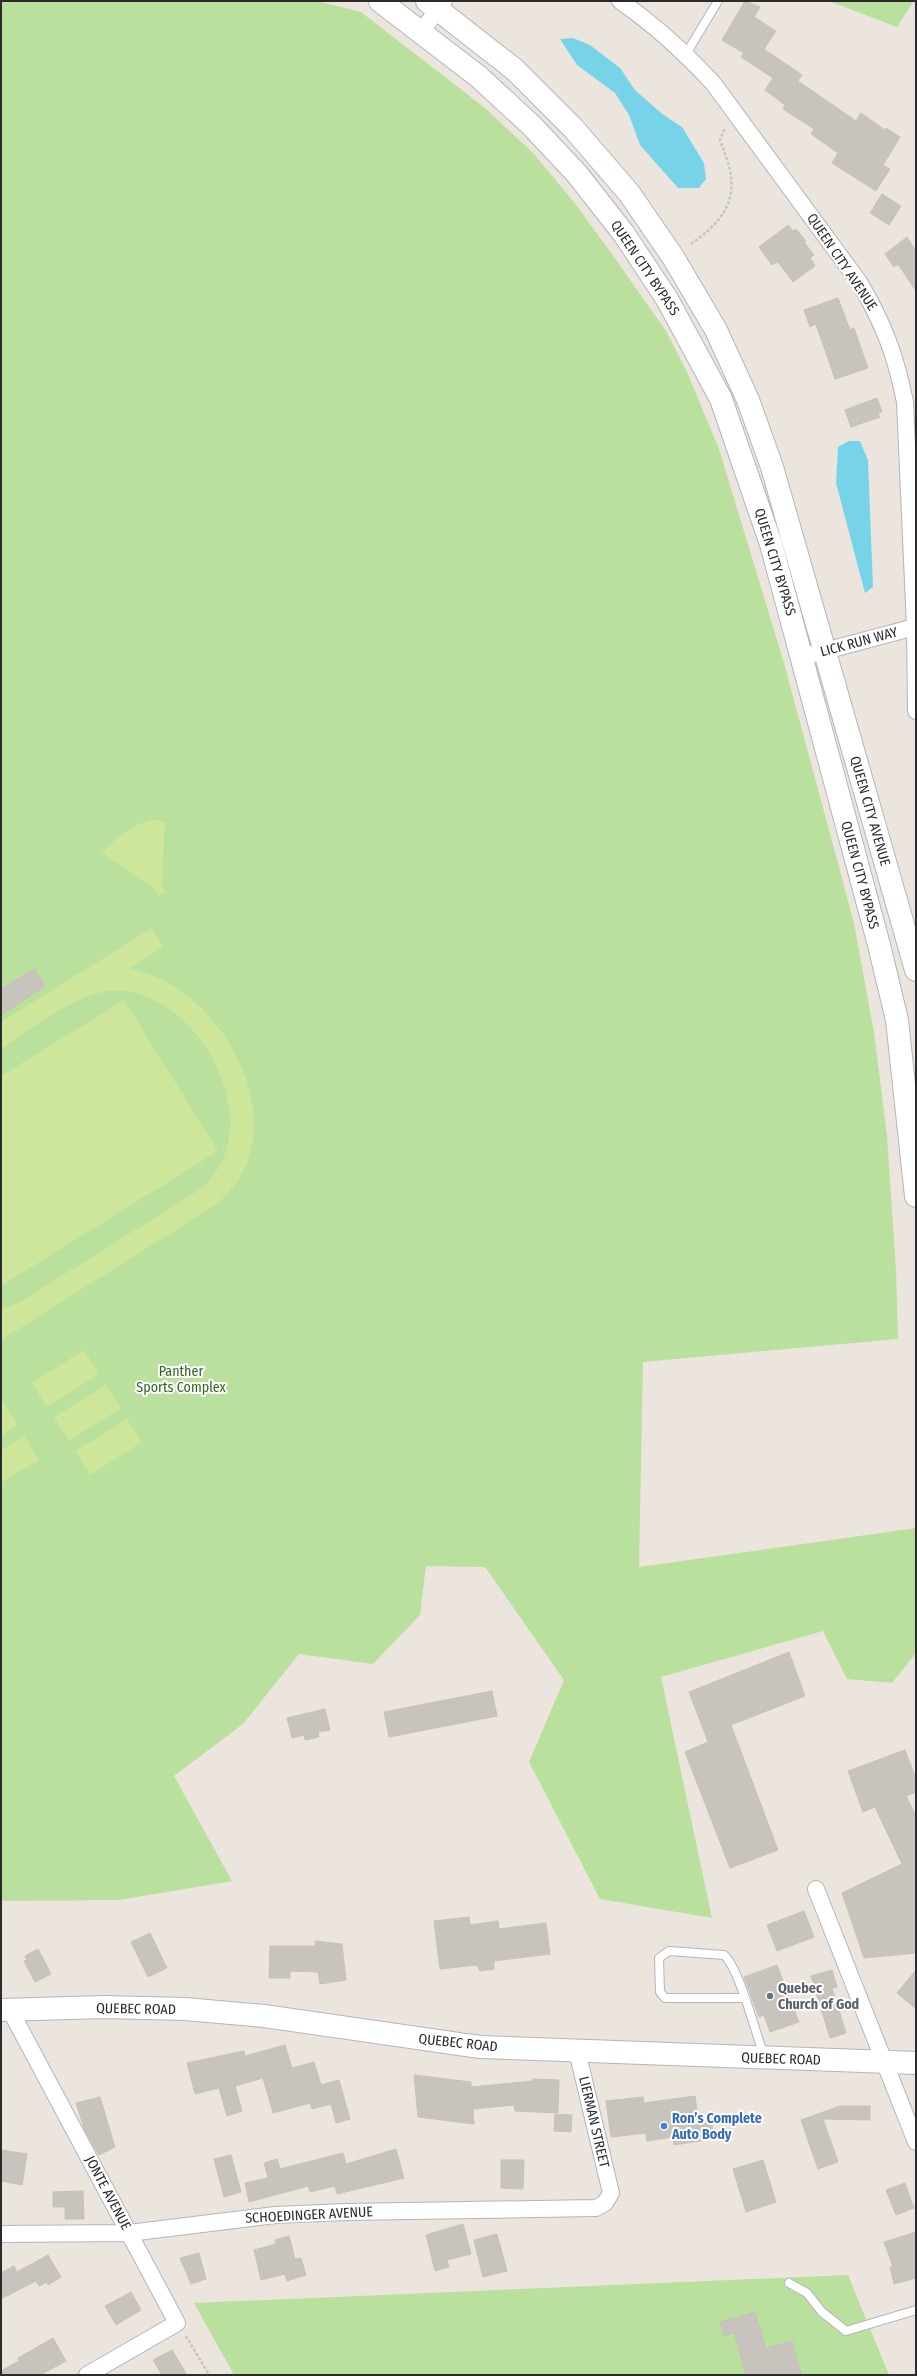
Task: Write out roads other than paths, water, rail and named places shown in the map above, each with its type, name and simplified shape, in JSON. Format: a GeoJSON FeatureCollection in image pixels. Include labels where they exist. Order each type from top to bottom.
{"type":"FeatureCollection","features":[{"type":"Feature","properties":{"kind":"main road"},"geometry":{"type":"LineString","coordinates":[[380,1],[421,32]]}},
{"type":"Feature","properties":{"kind":"main road","name":"QUEEN CITY BYPASS"},"geometry":{"type":"LineString","coordinates":[[436,4],[514,69],[573,128],[629,193],[674,257],[716,330],[748,400],[772,468],[826,651]]}},
{"type":"Feature","properties":{"kind":"main road","name":"QUEEN CITY BYPASS"},"geometry":{"type":"LineString","coordinates":[[421,32],[479,77],[532,126],[577,174],[624,234],[667,299],[721,398],[771,544],[897,1020],[916,1196]]}},
{"type":"Feature","properties":{"kind":"main road","name":"QUEEN CITY AVENUE"},"geometry":{"type":"LineString","coordinates":[[826,651],[916,970]]}},
{"type":"Feature","properties":{"kind":"main road","name":"QUEBEC ROAD"},"geometry":{"type":"LineString","coordinates":[[5,2010],[104,2007],[184,2009],[272,2017],[480,2047],[916,2063]]}},
{"type":"Feature","properties":{"kind":"street","name":"QUEEN CITY AVENUE"},"geometry":{"type":"LineString","coordinates":[[620,1],[649,21],[686,54],[713,83],[859,282],[876,310],[889,339],[899,370],[905,402],[915,626],[916,711]]}},
{"type":"Feature","properties":{"kind":"street"},"geometry":{"type":"LineString","coordinates":[[421,32],[436,4]]}},
{"type":"Feature","properties":{"kind":"street","name":"LICK RUN WAY"},"geometry":{"type":"LineString","coordinates":[[802,657],[915,626]]}},
{"type":"Feature","properties":{"kind":"street"},"geometry":{"type":"LineString","coordinates":[[816,1889],[916,2142]]}},
{"type":"Feature","properties":{"kind":"street","name":"JONTE AVENUE"},"geometry":{"type":"LineString","coordinates":[[5,2010],[130,2233],[177,2323],[87,2375]]}},
{"type":"Feature","properties":{"kind":"street","name":"LIERMAN STREET"},"geometry":{"type":"LineString","coordinates":[[577,2051],[611,2193]]}},
{"type":"Feature","properties":{"kind":"street","name":"SCHOEDINGER AVENUE"},"geometry":{"type":"LineString","coordinates":[[1,2234],[130,2233],[275,2215],[346,2212],[588,2210],[596,2208],[605,2202],[611,2193]]}},
{"type":"Feature","properties":{"kind":"lane"},"geometry":{"type":"LineString","coordinates":[[686,54],[718,1]]}},
{"type":"Feature","properties":{"kind":"lane"},"geometry":{"type":"LineString","coordinates":[[744,1998],[665,1998],[660,1992],[659,1958],[669,1951],[724,1955],[731,1960],[765,2058]]}},
{"type":"Feature","properties":{"kind":"lane"},"geometry":{"type":"LineString","coordinates":[[789,2283],[807,2293],[822,2312],[846,2331],[916,2310]]}},
{"type":"Feature","properties":{"kind":"water"},"geometry":{"type":"Polygon","coordinates":[[[573,38],[590,45],[620,68],[635,90],[661,113],[682,127],[704,163],[706,179],[699,188],[678,188],[640,145],[629,115],[615,93],[577,65],[560,39],[573,38]]]}},
{"type":"Feature","properties":{"kind":"water"},"geometry":{"type":"Polygon","coordinates":[[[849,441],[860,441],[868,460],[873,587],[865,593],[836,483],[838,447],[849,441]]]}},
{"type":"Feature","properties":{"kind":"place","name":"Quebec Church of God"},"geometry":{"type":"Point","coordinates":[770,1996]}},
{"type":"Feature","properties":{"kind":"place","name":"Ron’s Complete Auto Body"},"geometry":{"type":"Point","coordinates":[664,2126]}},
{"type":"Feature","properties":{"kind":"park label","name":"Panther Sports Complex"},"geometry":{"type":"Point","coordinates":[181,1380]}}]}
